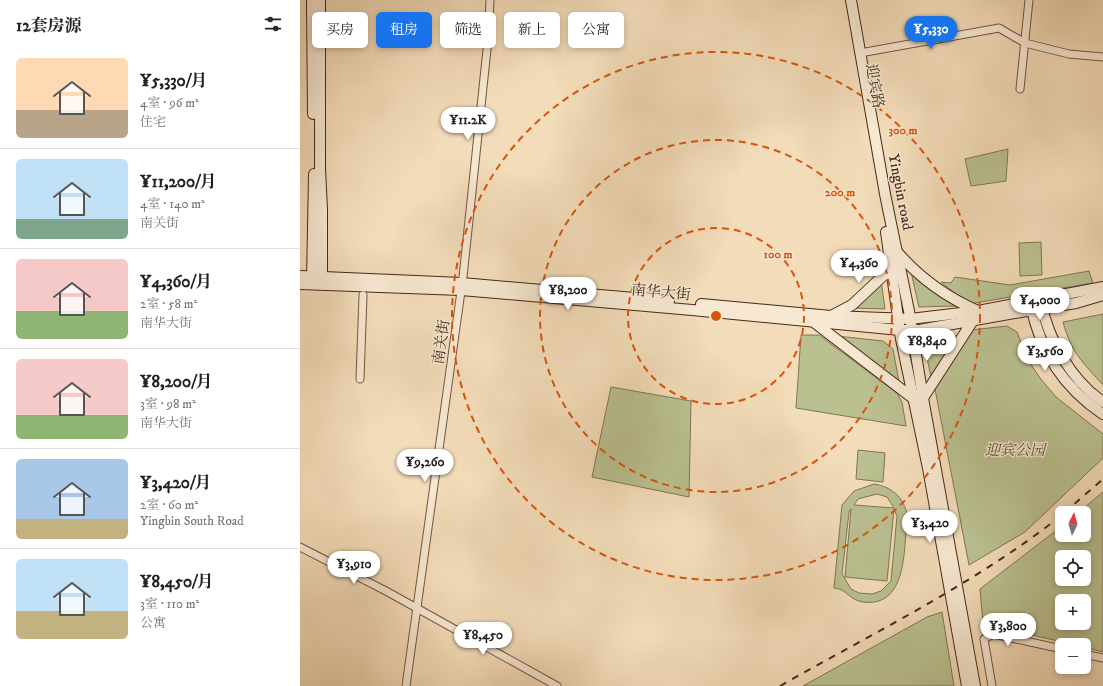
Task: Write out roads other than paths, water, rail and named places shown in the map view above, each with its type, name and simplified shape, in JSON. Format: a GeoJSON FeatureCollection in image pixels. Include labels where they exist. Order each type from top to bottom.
{"type":"FeatureCollection","features":[{"type":"Feature","properties":{"kind":"main road"},"geometry":{"type":"LineString","coordinates":[[312,0],[317,281]]}},
{"type":"Feature","properties":{"kind":"main road"},"geometry":{"type":"LineString","coordinates":[[317,281],[320,169],[320,0]]}},
{"type":"Feature","properties":{"kind":"main road","name":"迎宾路"},"geometry":{"type":"LineString","coordinates":[[844,0],[893,253],[900,330],[918,398]]}},
{"type":"Feature","properties":{"kind":"main road","name":"Yingbin road"},"geometry":{"type":"LineString","coordinates":[[851,0],[893,253],[910,319],[918,398]]}},
{"type":"Feature","properties":{"kind":"main road"},"geometry":{"type":"LineString","coordinates":[[831,316],[852,305],[885,274],[893,253],[956,302],[978,311]]}},
{"type":"Feature","properties":{"kind":"main road","name":"南华大街"},"geometry":{"type":"LineString","coordinates":[[300,276],[317,281]]}},
{"type":"Feature","properties":{"kind":"main road","name":"南华大街"},"geometry":{"type":"LineString","coordinates":[[300,284],[317,281],[461,286],[831,316],[898,319],[910,319],[1036,305]]}},
{"type":"Feature","properties":{"kind":"main road","name":"南华大街"},"geometry":{"type":"LineString","coordinates":[[461,286],[815,323],[900,330],[911,330],[972,322],[1036,305]]}},
{"type":"Feature","properties":{"kind":"main road"},"geometry":{"type":"LineString","coordinates":[[1036,305],[1103,287]]}},
{"type":"Feature","properties":{"kind":"main road"},"geometry":{"type":"LineString","coordinates":[[1036,305],[1076,303],[1103,295]]}},
{"type":"Feature","properties":{"kind":"main road"},"geometry":{"type":"LineString","coordinates":[[1036,305],[1055,346],[1069,367],[1090,393],[1103,402]]}},
{"type":"Feature","properties":{"kind":"main road"},"geometry":{"type":"LineString","coordinates":[[1036,305],[1050,359],[1066,384],[1103,414]]}},
{"type":"Feature","properties":{"kind":"main road"},"geometry":{"type":"LineString","coordinates":[[967,686],[928,468],[918,398],[972,322]]}},
{"type":"Feature","properties":{"kind":"main road"},"geometry":{"type":"LineString","coordinates":[[815,323],[918,398],[975,686]]}},
{"type":"Feature","properties":{"kind":"street","name":"南关街"},"geometry":{"type":"LineString","coordinates":[[406,686],[461,286],[486,61],[490,0]]}},
{"type":"Feature","properties":{"kind":"street"},"geometry":{"type":"LineString","coordinates":[[1020,89],[1029,0]]}},
{"type":"Feature","properties":{"kind":"street"},"geometry":{"type":"LineString","coordinates":[[860,53],[999,28],[1025,43],[1069,54],[1103,57]]}},
{"type":"Feature","properties":{"kind":"street"},"geometry":{"type":"LineString","coordinates":[[360,379],[363,295]]}},
{"type":"Feature","properties":{"kind":"street"},"geometry":{"type":"LineString","coordinates":[[300,547],[417,608],[558,686]]}},
{"type":"Feature","properties":{"kind":"street"},"geometry":{"type":"LineString","coordinates":[[992,686],[984,639],[993,634],[1055,647]]}},
{"type":"Feature","properties":{"kind":"street"},"geometry":{"type":"LineString","coordinates":[[1091,655],[1103,658]]}},
{"type":"Feature","properties":{"kind":"railway"},"geometry":{"type":"LineString","coordinates":[[1072,506],[1103,479]]}},
{"type":"Feature","properties":{"kind":"railway"},"geometry":{"type":"LineString","coordinates":[[780,686],[960,585],[1029,540],[1055,520]]}},
{"type":"Feature","properties":{"kind":"park label","name":"迎宾公园"},"geometry":{"type":"Point","coordinates":[1015,450]}}]}
